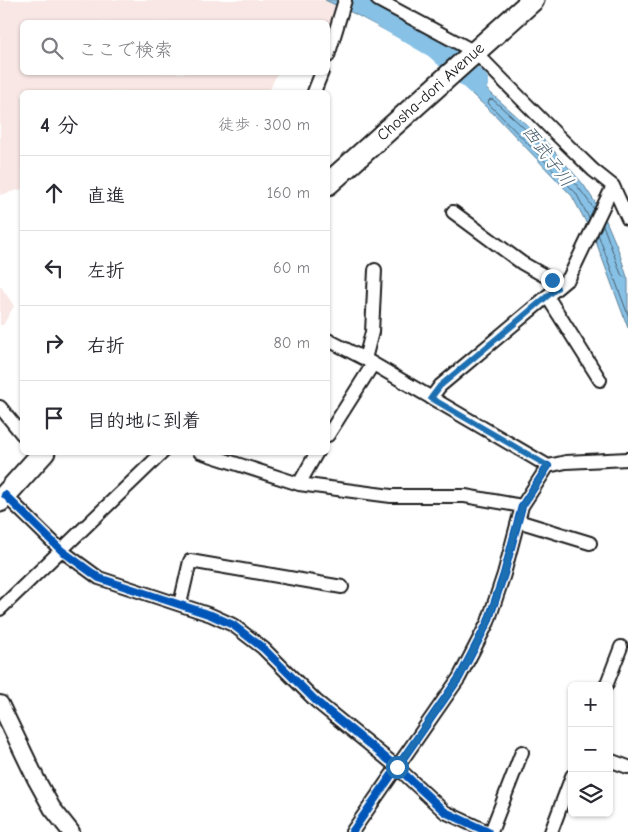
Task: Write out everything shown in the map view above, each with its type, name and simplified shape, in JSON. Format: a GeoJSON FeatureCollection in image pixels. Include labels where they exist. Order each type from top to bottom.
{"type":"FeatureCollection","features":[{"type":"Feature","properties":{"kind":"highway","name":"Chosha-dori Avenue"},"geometry":{"type":"LineString","coordinates":[[330,182],[533,0]]}},
{"type":"Feature","properties":{"kind":"highway"},"geometry":{"type":"LineString","coordinates":[[3,498],[40,455]]}},
{"type":"Feature","properties":{"kind":"street"},"geometry":{"type":"LineString","coordinates":[[330,50],[345,0]]}},
{"type":"Feature","properties":{"kind":"street"},"geometry":{"type":"LineString","coordinates":[[378,0],[470,56],[593,170],[619,189],[628,219]]}},
{"type":"Feature","properties":{"kind":"street"},"geometry":{"type":"LineString","coordinates":[[315,90],[321,75]]}},
{"type":"Feature","properties":{"kind":"street"},"geometry":{"type":"LineString","coordinates":[[431,398],[440,386],[569,278],[619,189]]}},
{"type":"Feature","properties":{"kind":"street"},"geometry":{"type":"LineString","coordinates":[[454,212],[522,262],[552,280],[557,288]]}},
{"type":"Feature","properties":{"kind":"street"},"geometry":{"type":"LineString","coordinates":[[331,420],[369,362],[375,270]]}},
{"type":"Feature","properties":{"kind":"street"},"geometry":{"type":"LineString","coordinates":[[547,296],[600,380]]}},
{"type":"Feature","properties":{"kind":"street"},"geometry":{"type":"LineString","coordinates":[[330,341],[548,466],[566,462],[628,459]]}},
{"type":"Feature","properties":{"kind":"street"},"geometry":{"type":"LineString","coordinates":[[0,407],[20,432]]}},
{"type":"Feature","properties":{"kind":"street"},"geometry":{"type":"LineString","coordinates":[[0,609],[62,552],[160,455]]}},
{"type":"Feature","properties":{"kind":"street"},"geometry":{"type":"LineString","coordinates":[[209,455],[299,484],[391,496],[465,496],[522,506]]}},
{"type":"Feature","properties":{"kind":"street"},"geometry":{"type":"LineString","coordinates":[[299,484],[315,455]]}},
{"type":"Feature","properties":{"kind":"street"},"geometry":{"type":"LineString","coordinates":[[352,832],[459,678],[484,630],[504,574],[522,506],[548,466]]}},
{"type":"Feature","properties":{"kind":"street"},"geometry":{"type":"LineString","coordinates":[[3,498],[62,552],[99,578],[180,604],[233,625],[263,648],[316,701],[397,767],[445,812],[490,832],[522,752]]}},
{"type":"Feature","properties":{"kind":"street"},"geometry":{"type":"LineString","coordinates":[[518,521],[590,543]]}},
{"type":"Feature","properties":{"kind":"street"},"geometry":{"type":"LineString","coordinates":[[180,604],[190,560],[342,587]]}},
{"type":"Feature","properties":{"kind":"street"},"geometry":{"type":"LineString","coordinates":[[607,682],[620,647]]}},
{"type":"Feature","properties":{"kind":"street"},"geometry":{"type":"LineString","coordinates":[[0,704],[52,808],[71,832]]}},
{"type":"Feature","properties":{"kind":"street"},"geometry":{"type":"LineString","coordinates":[[613,761],[628,767]]}},
{"type":"Feature","properties":{"kind":"street"},"geometry":{"type":"LineString","coordinates":[[551,832],[568,787]]}},
{"type":"Feature","properties":{"kind":"shaded area"},"geometry":{"type":"Polygon","coordinates":[[[0,0],[324,0],[345,10],[330,36],[330,20],[20,20],[20,75],[276,75],[270,90],[20,90],[20,190],[0,195],[0,0]]]}},
{"type":"Feature","properties":{"kind":"shaded area"},"geometry":{"type":"Polygon","coordinates":[[[0,285],[14,306],[3,325],[0,325],[0,285]]]}},
{"type":"Feature","properties":{"kind":"water"},"geometry":{"type":"Polygon","coordinates":[[[325,0],[348,0],[402,29],[475,79],[547,143],[583,184],[604,216],[618,249],[628,280],[628,328],[595,239],[572,196],[497,117],[427,53],[325,0]]]}},
{"type":"Feature","properties":{"kind":"waterway","name":"西武子川"},"geometry":{"type":"LineString","coordinates":[[357,0],[436,46],[476,82]]}},
{"type":"Feature","properties":{"kind":"cycle path"},"geometry":{"type":"LineString","coordinates":[[352,832],[459,678],[488,622],[504,574],[522,506],[548,466]]}},
{"type":"Feature","properties":{"kind":"cycle path"},"geometry":{"type":"LineString","coordinates":[[5,495],[62,551],[99,578],[211,615],[233,625],[263,648],[316,701],[397,767],[445,812],[488,832]]}},
{"type":"Feature","properties":{"kind":"route"},"geometry":{"type":"LineString","coordinates":[[397,767],[459,678],[488,622],[504,574],[522,506],[548,466],[431,398],[440,386],[557,288],[552,280]]}}]}
